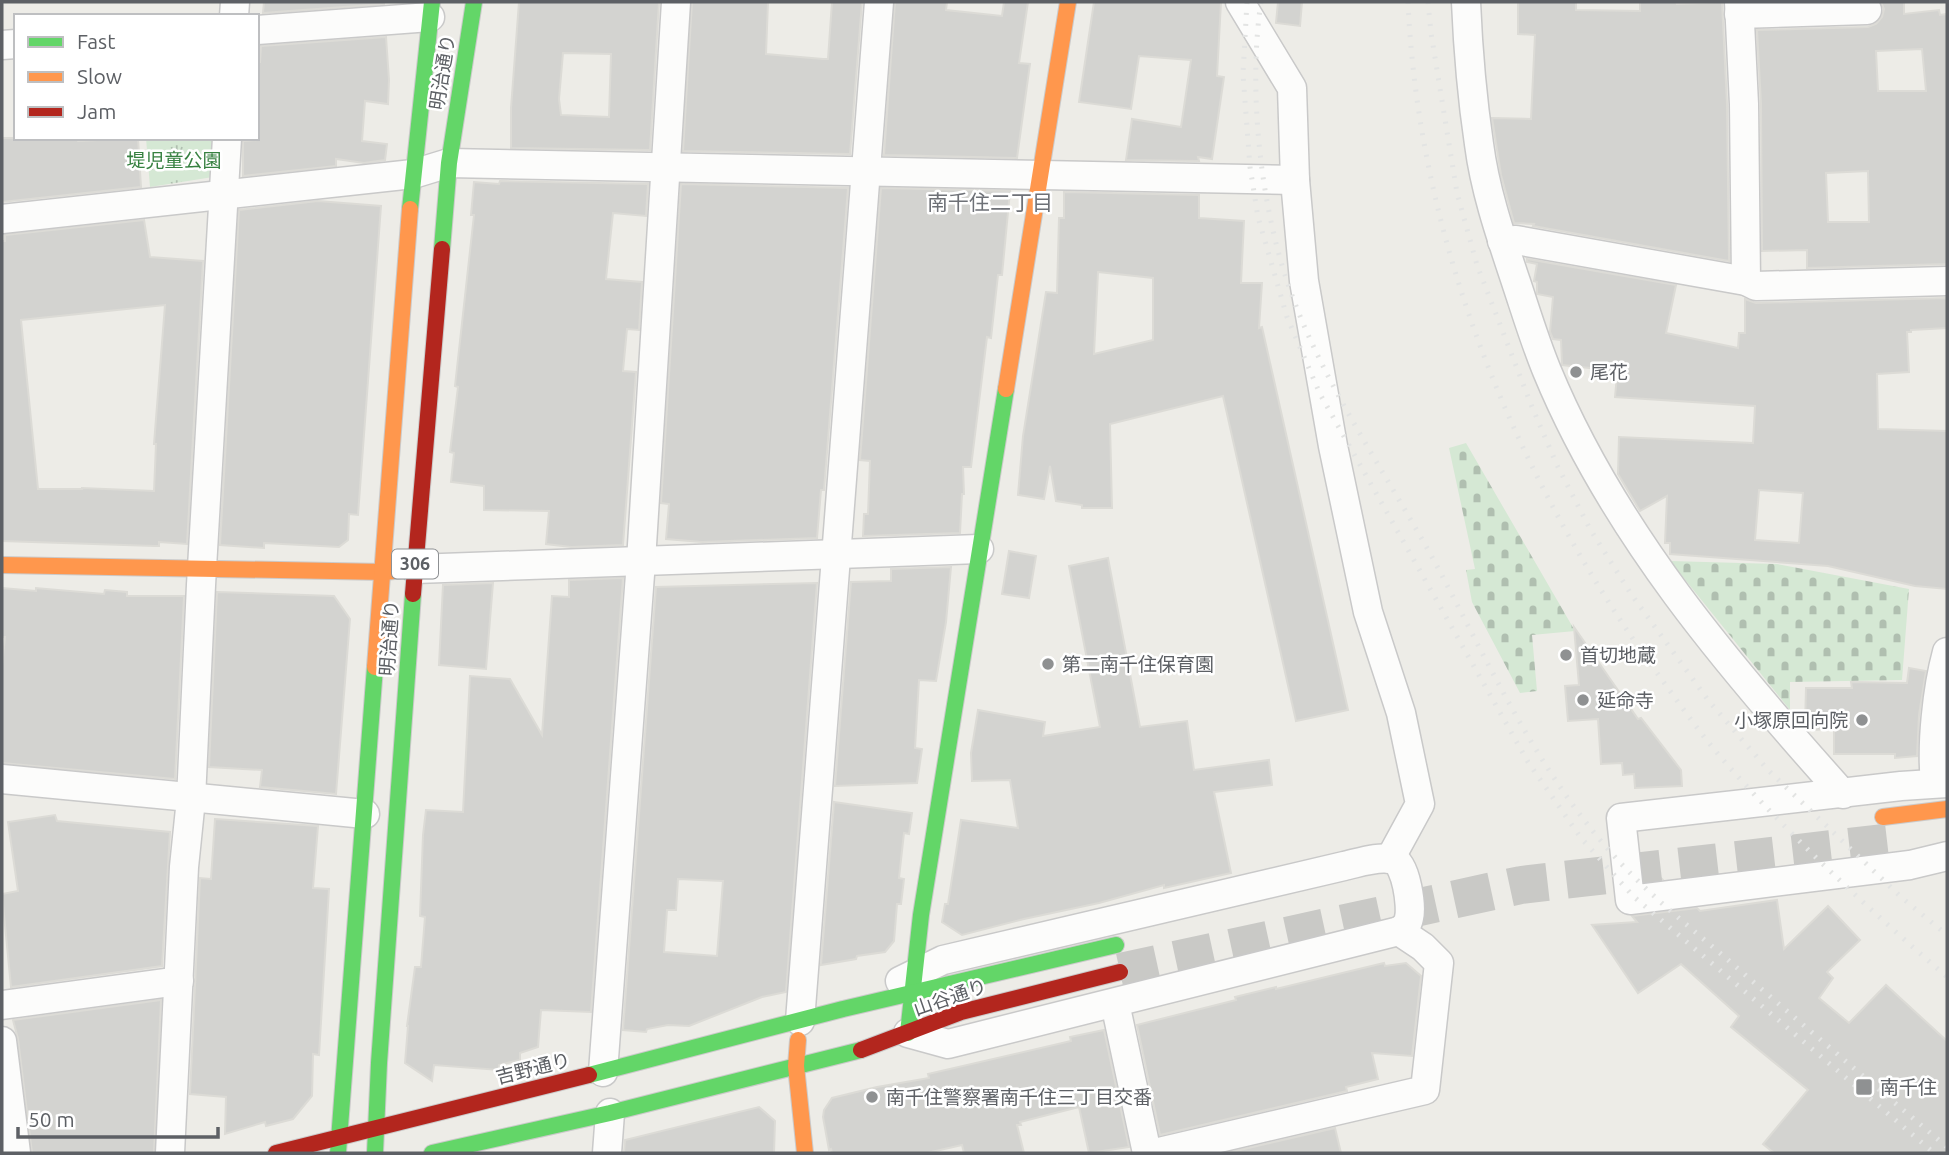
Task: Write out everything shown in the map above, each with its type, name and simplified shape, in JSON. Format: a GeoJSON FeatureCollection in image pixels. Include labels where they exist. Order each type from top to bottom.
{"type":"FeatureCollection","features":[{"type":"Feature","properties":{"kind":"main road","name":"明治通り"},"geometry":{"type":"LineString","coordinates":[[375,1153],[415,569],[449,163],[474,2]]}},
{"type":"Feature","properties":{"kind":"main road"},"geometry":{"type":"LineString","coordinates":[[908,1033],[912,984],[979,549],[1068,2]]}},
{"type":"Feature","properties":{"kind":"main road","name":"明治通り"},"geometry":{"type":"LineString","coordinates":[[338,1145],[413,174],[431,10]]}},
{"type":"Feature","properties":{"kind":"main road"},"geometry":{"type":"LineString","coordinates":[[2,565],[384,572],[415,569]]}},
{"type":"Feature","properties":{"kind":"main road"},"geometry":{"type":"LineString","coordinates":[[1883,817],[1947,809]]}},
{"type":"Feature","properties":{"kind":"main road","name":"山谷通り"},"geometry":{"type":"LineString","coordinates":[[912,984],[1116,945]]}},
{"type":"Feature","properties":{"kind":"main road","name":"山谷通り"},"geometry":{"type":"LineString","coordinates":[[796,1066],[864,1049],[961,1012],[1120,972]]}},
{"type":"Feature","properties":{"kind":"main road"},"geometry":{"type":"LineString","coordinates":[[804,1153],[796,1066],[800,1021],[854,1006]]}},
{"type":"Feature","properties":{"kind":"main road","name":"吉野通り"},"geometry":{"type":"LineString","coordinates":[[276,1153],[338,1145],[376,1127],[800,1021]]}},
{"type":"Feature","properties":{"kind":"main road"},"geometry":{"type":"LineString","coordinates":[[432,1153],[796,1066]]}},
{"type":"Feature","properties":{"kind":"street"},"geometry":{"type":"LineString","coordinates":[[603,1072],[641,561],[676,2]]}},
{"type":"Feature","properties":{"kind":"street"},"geometry":{"type":"LineString","coordinates":[[800,1021],[879,2]]}},
{"type":"Feature","properties":{"kind":"street"},"geometry":{"type":"LineString","coordinates":[[1240,2],[1292,88],[1295,180],[1304,281],[1333,446],[1368,612],[1401,713],[1420,804],[1390,859]]}},
{"type":"Feature","properties":{"kind":"street"},"geometry":{"type":"LineString","coordinates":[[1466,2],[1479,145],[1502,241],[1552,381],[1605,485],[1656,565],[1731,663],[1843,794]]}},
{"type":"Feature","properties":{"kind":"street"},"geometry":{"type":"LineString","coordinates":[[1746,281],[1744,104],[1739,8],[1867,10]]}},
{"type":"Feature","properties":{"kind":"street"},"geometry":{"type":"LineString","coordinates":[[259,30],[431,10]]}},
{"type":"Feature","properties":{"kind":"street"},"geometry":{"type":"LineString","coordinates":[[170,1153],[184,867],[191,799],[228,140]]}},
{"type":"Feature","properties":{"kind":"street"},"geometry":{"type":"LineString","coordinates":[[2,219],[413,174],[449,163],[1295,180]]}},
{"type":"Feature","properties":{"kind":"street"},"geometry":{"type":"LineString","coordinates":[[1502,241],[1516,240],[1746,281],[1756,286],[1947,281]]}},
{"type":"Feature","properties":{"kind":"street"},"geometry":{"type":"LineString","coordinates":[[415,569],[979,549]]}},
{"type":"Feature","properties":{"kind":"street"},"geometry":{"type":"LineString","coordinates":[[1947,652],[1940,680],[1934,768],[1941,783],[1621,818],[1630,900],[1910,865],[1947,856]]}},
{"type":"Feature","properties":{"kind":"street"},"geometry":{"type":"LineString","coordinates":[[2,779],[365,814]]}},
{"type":"Feature","properties":{"kind":"street"},"geometry":{"type":"LineString","coordinates":[[854,1006],[912,984],[943,960],[1374,859],[1396,861],[1404,871],[1409,921],[1399,931],[948,1044],[908,1033]]}},
{"type":"Feature","properties":{"kind":"street"},"geometry":{"type":"LineString","coordinates":[[1155,1153],[1425,1090],[1439,963],[1423,947],[1399,931]]}},
{"type":"Feature","properties":{"kind":"street"},"geometry":{"type":"LineString","coordinates":[[2,1005],[179,981]]}},
{"type":"Feature","properties":{"kind":"street"},"geometry":{"type":"LineString","coordinates":[[1115,1003],[1147,1153]]}},
{"type":"Feature","properties":{"kind":"street"},"geometry":{"type":"LineString","coordinates":[[2,1041],[16,1153]]}},
{"type":"Feature","properties":{"kind":"street"},"geometry":{"type":"LineString","coordinates":[[607,1153],[610,1112]]}},
{"type":"Feature","properties":{"kind":"green space","name":"堤児童公園"},"geometry":{"type":"Polygon","coordinates":[[[146,140],[214,140],[213,177],[150,187],[146,140]]]}},
{"type":"Feature","properties":{"kind":"green space"},"geometry":{"type":"Polygon","coordinates":[[[1466,443],[1575,631],[1532,635],[1537,691],[1520,693],[1472,602],[1466,570],[1475,569],[1449,448],[1466,443]]]}},
{"type":"Feature","properties":{"kind":"green space"},"geometry":{"type":"Polygon","coordinates":[[[1670,561],[1777,564],[1909,589],[1902,680],[1790,682],[1790,710],[1670,561]]]}},
{"type":"Feature","properties":{"kind":"building"},"geometry":{"type":"Polygon","coordinates":[[[264,2],[384,2],[384,4],[263,13],[264,2]]]}},
{"type":"Feature","properties":{"kind":"building"},"geometry":{"type":"Polygon","coordinates":[[[519,2],[659,2],[650,150],[511,148],[511,108],[519,2]],[[563,53],[559,99],[561,115],[609,117],[611,54],[563,53]]]}},
{"type":"Feature","properties":{"kind":"building"},"geometry":{"type":"Polygon","coordinates":[[[692,2],[768,2],[766,54],[828,59],[832,2],[862,2],[850,154],[683,151],[692,2]]]}},
{"type":"Feature","properties":{"kind":"building"},"geometry":{"type":"Polygon","coordinates":[[[895,2],[947,2],[946,10],[1002,16],[1004,2],[1028,2],[1019,63],[1030,64],[1017,158],[884,155],[895,2]]]}},
{"type":"Feature","properties":{"kind":"building"},"geometry":{"type":"Polygon","coordinates":[[[1094,2],[1221,2],[1217,76],[1224,77],[1212,159],[1198,157],[1199,161],[1126,160],[1132,119],[1181,127],[1191,60],[1139,56],[1131,109],[1079,102],[1094,2]]]}},
{"type":"Feature","properties":{"kind":"building"},"geometry":{"type":"Polygon","coordinates":[[[1278,2],[1302,2],[1300,26],[1276,23],[1278,2]]]}},
{"type":"Feature","properties":{"kind":"building"},"geometry":{"type":"Polygon","coordinates":[[[1518,2],[1576,2],[1576,10],[1640,11],[1640,2],[1722,2],[1727,104],[1729,261],[1533,226],[1534,224],[1514,223],[1501,175],[1492,118],[1531,119],[1535,35],[1518,34],[1518,2]]]}},
{"type":"Feature","properties":{"kind":"building"},"geometry":{"type":"Polygon","coordinates":[[[1881,2],[1904,2],[1904,14],[1939,10],[1940,15],[1947,14],[1947,264],[1807,268],[1807,250],[1762,251],[1761,104],[1757,30],[1868,27],[1876,24],[1884,9],[1881,2]],[[1922,49],[1876,51],[1878,91],[1926,91],[1922,49]],[[1868,171],[1826,173],[1828,222],[1869,222],[1868,171]]]}},
{"type":"Feature","properties":{"kind":"building"},"geometry":{"type":"Polygon","coordinates":[[[386,37],[388,104],[365,101],[362,141],[387,144],[385,160],[364,163],[336,159],[336,166],[243,176],[243,141],[259,140],[261,46],[386,37]]]}},
{"type":"Feature","properties":{"kind":"building"},"geometry":{"type":"Polygon","coordinates":[[[2,138],[138,140],[141,187],[2,202],[2,138]]]}},
{"type":"Feature","properties":{"kind":"building"},"geometry":{"type":"Polygon","coordinates":[[[500,181],[648,184],[646,216],[613,213],[606,279],[642,282],[639,330],[627,329],[623,371],[636,372],[623,545],[571,547],[546,544],[549,511],[484,510],[484,486],[451,482],[454,453],[450,452],[458,387],[455,386],[474,215],[471,215],[474,182],[499,184],[500,181]]]}},
{"type":"Feature","properties":{"kind":"building"},"geometry":{"type":"Polygon","coordinates":[[[681,184],[848,188],[824,490],[821,490],[817,538],[702,542],[666,539],[669,504],[661,503],[681,184]]]}},
{"type":"Feature","properties":{"kind":"building"},"geometry":{"type":"Polygon","coordinates":[[[881,188],[1010,191],[1002,275],[998,275],[991,338],[987,337],[971,467],[963,467],[964,494],[960,533],[863,536],[864,514],[868,514],[870,461],[860,460],[881,188]]]}},
{"type":"Feature","properties":{"kind":"building"},"geometry":{"type":"Polygon","coordinates":[[[1064,192],[1199,195],[1199,218],[1244,221],[1241,283],[1262,283],[1259,328],[1262,327],[1348,710],[1296,721],[1223,396],[1110,424],[1112,508],[1082,508],[1082,505],[1056,501],[1050,466],[1044,499],[1018,495],[1023,436],[1046,292],[1057,293],[1059,218],[1064,218],[1064,192]],[[1098,272],[1094,354],[1153,340],[1153,278],[1098,272]]]}},
{"type":"Feature","properties":{"kind":"building"},"geometry":{"type":"Polygon","coordinates":[[[318,201],[381,206],[358,515],[349,514],[348,540],[339,547],[264,543],[264,548],[220,545],[239,210],[318,201]]]}},
{"type":"Feature","properties":{"kind":"building"},"geometry":{"type":"Polygon","coordinates":[[[144,220],[150,257],[203,261],[187,544],[159,542],[159,546],[155,546],[2,541],[2,241],[5,241],[5,235],[144,220]],[[165,305],[21,320],[38,489],[154,491],[154,444],[165,305]]]}},
{"type":"Feature","properties":{"kind":"building"},"geometry":{"type":"Polygon","coordinates":[[[1527,259],[1676,285],[1666,333],[1738,348],[1739,333],[1745,333],[1745,299],[1756,303],[1947,298],[1947,328],[1907,332],[1909,372],[1877,374],[1878,429],[1947,431],[1947,589],[1915,586],[1828,566],[1670,554],[1670,543],[1665,543],[1667,496],[1640,511],[1618,474],[1619,437],[1753,443],[1755,406],[1615,397],[1617,375],[1599,373],[1599,369],[1562,365],[1561,340],[1553,339],[1550,332],[1553,297],[1537,294],[1537,282],[1534,281],[1537,264],[1527,262],[1527,259]],[[1759,490],[1755,540],[1799,543],[1803,493],[1759,490]]]}},
{"type":"Feature","properties":{"kind":"building"},"geometry":{"type":"Polygon","coordinates":[[[1009,551],[1036,556],[1029,598],[1002,594],[1009,551]]]}},
{"type":"Feature","properties":{"kind":"building"},"geometry":{"type":"Polygon","coordinates":[[[1108,558],[1140,727],[1187,721],[1194,770],[1269,760],[1272,785],[1214,792],[1231,873],[1164,888],[1164,885],[962,935],[942,922],[945,904],[948,904],[961,820],[1018,828],[1010,780],[972,781],[971,753],[978,710],[1045,722],[1043,736],[1100,727],[1069,566],[1108,558]]]}},
{"type":"Feature","properties":{"kind":"building"},"geometry":{"type":"Polygon","coordinates":[[[951,567],[946,622],[936,681],[919,680],[915,748],[922,749],[917,783],[835,786],[851,582],[891,581],[891,569],[951,567]]]}},
{"type":"Feature","properties":{"kind":"building"},"geometry":{"type":"Polygon","coordinates":[[[623,578],[591,1012],[541,1010],[538,1047],[520,1053],[520,1060],[499,1065],[499,1070],[434,1065],[432,1081],[405,1063],[415,967],[421,967],[425,917],[420,916],[423,835],[426,810],[463,812],[470,676],[510,679],[542,735],[552,596],[569,597],[569,580],[623,578]]]}},
{"type":"Feature","properties":{"kind":"building"},"geometry":{"type":"Polygon","coordinates":[[[493,583],[486,669],[439,665],[443,585],[493,583]]]}},
{"type":"Feature","properties":{"kind":"building"},"geometry":{"type":"Polygon","coordinates":[[[817,583],[786,992],[762,997],[689,1026],[668,1025],[647,1029],[646,1032],[623,1030],[656,587],[817,583]],[[678,879],[676,910],[667,910],[664,952],[717,956],[723,881],[678,879]]]}},
{"type":"Feature","properties":{"kind":"building"},"geometry":{"type":"Polygon","coordinates":[[[2,588],[104,594],[105,590],[127,592],[127,596],[184,596],[175,779],[2,763],[2,666],[5,637],[2,637],[2,588]]]}},
{"type":"Feature","properties":{"kind":"building"},"geometry":{"type":"Polygon","coordinates":[[[217,592],[334,596],[350,619],[336,794],[260,787],[262,770],[209,767],[217,592]]]}},
{"type":"Feature","properties":{"kind":"building"},"geometry":{"type":"Polygon","coordinates":[[[1574,627],[1638,719],[1641,718],[1681,770],[1682,786],[1635,788],[1634,774],[1623,775],[1622,763],[1601,764],[1598,719],[1568,721],[1565,686],[1579,685],[1574,627]]]}},
{"type":"Feature","properties":{"kind":"building"},"geometry":{"type":"Polygon","coordinates":[[[1909,668],[1926,671],[1919,715],[1917,756],[1895,758],[1895,754],[1834,754],[1834,729],[1808,730],[1805,726],[1806,688],[1852,688],[1851,682],[1907,683],[1909,668]]]}},
{"type":"Feature","properties":{"kind":"building"},"geometry":{"type":"Polygon","coordinates":[[[834,802],[912,813],[909,834],[904,833],[899,878],[904,879],[901,904],[897,904],[894,941],[885,952],[821,965],[834,802]]]}},
{"type":"Feature","properties":{"kind":"building"},"geometry":{"type":"Polygon","coordinates":[[[55,815],[57,821],[170,832],[162,966],[11,987],[2,894],[18,891],[8,822],[55,815]]]}},
{"type":"Feature","properties":{"kind":"building"},"geometry":{"type":"Polygon","coordinates":[[[215,819],[318,826],[313,888],[329,889],[319,1055],[313,1054],[312,1096],[293,1119],[266,1126],[265,1122],[225,1134],[226,1097],[190,1094],[200,878],[211,879],[215,819]]]}},
{"type":"Feature","properties":{"kind":"building"},"geometry":{"type":"Polygon","coordinates":[[[1650,869],[1662,879],[1645,881],[1644,875],[1650,869]]]}},
{"type":"Feature","properties":{"kind":"building"},"geometry":{"type":"Polygon","coordinates":[[[1777,900],[1784,949],[1828,906],[1860,940],[1827,972],[1833,978],[1819,998],[1849,1023],[1886,985],[1947,1041],[1947,1153],[1774,1153],[1763,1144],[1808,1090],[1731,1027],[1739,1016],[1681,964],[1638,993],[1592,925],[1637,922],[1632,916],[1697,908],[1700,911],[1777,900]]]}},
{"type":"Feature","properties":{"kind":"building"},"geometry":{"type":"Polygon","coordinates":[[[1384,963],[1385,966],[1406,963],[1421,976],[1412,1056],[1372,1053],[1378,1079],[1346,1087],[1347,1091],[1160,1135],[1137,1025],[1236,1000],[1235,997],[1384,963]]]}},
{"type":"Feature","properties":{"kind":"building"},"geometry":{"type":"Polygon","coordinates":[[[161,1000],[154,1153],[32,1153],[18,1039],[13,1020],[161,1000]]]}},
{"type":"Feature","properties":{"kind":"building"},"geometry":{"type":"Polygon","coordinates":[[[1104,1030],[1129,1147],[1089,1153],[1079,1107],[1020,1122],[1021,1125],[1017,1125],[1024,1153],[964,1153],[962,1145],[927,1153],[832,1153],[831,1149],[829,1150],[823,1117],[832,1098],[929,1078],[928,1074],[1071,1041],[1070,1037],[1104,1030]]]}},
{"type":"Feature","properties":{"kind":"building"},"geometry":{"type":"Polygon","coordinates":[[[759,1107],[775,1121],[774,1153],[624,1153],[625,1140],[759,1107]]]}},
{"type":"Feature","properties":{"kind":"building"},"geometry":{"type":"Polygon","coordinates":[[[1335,1128],[1341,1153],[1227,1153],[1335,1128]]]}},
{"type":"Feature","properties":{"kind":"tunnel"},"geometry":{"type":"LineString","coordinates":[[1120,972],[1521,885],[1901,841]]}},
{"type":"Feature","properties":{"kind":"railway"},"geometry":{"type":"LineString","coordinates":[[1247,2],[1243,74],[1250,167],[1258,217],[1287,317],[1320,394],[1528,762],[1581,838],[1633,896],[1934,1153]]}},
{"type":"Feature","properties":{"kind":"railway"},"geometry":{"type":"LineString","coordinates":[[1261,2],[1256,71],[1259,144],[1270,217],[1288,284],[1318,357],[1337,393],[1419,534],[1497,682],[1540,756],[1588,826],[1644,887],[1947,1147]]}},
{"type":"Feature","properties":{"kind":"railway"},"geometry":{"type":"LineString","coordinates":[[1408,2],[1416,92],[1432,182],[1454,270],[1484,355],[1519,439],[1560,520],[1606,598],[1657,673],[1721,758],[1809,851],[1947,977]]}},
{"type":"Feature","properties":{"kind":"railway"},"geometry":{"type":"LineString","coordinates":[[1428,2],[1457,193],[1477,265],[1532,407],[1557,465],[1590,529],[1631,594],[1708,700],[1768,770],[1901,897],[1947,935]]}},
{"type":"Feature","properties":{"kind":"traffic: fast"},"geometry":{"type":"LineString","coordinates":[[410,209],[432,2]]}},
{"type":"Feature","properties":{"kind":"traffic: fast"},"geometry":{"type":"LineString","coordinates":[[442,249],[449,163],[474,2]]}},
{"type":"Feature","properties":{"kind":"traffic: fast"},"geometry":{"type":"LineString","coordinates":[[908,1033],[921,915],[1006,389]]}},
{"type":"Feature","properties":{"kind":"traffic: fast"},"geometry":{"type":"LineString","coordinates":[[375,1153],[379,1063],[413,594]]}},
{"type":"Feature","properties":{"kind":"traffic: fast"},"geometry":{"type":"LineString","coordinates":[[338,1153],[375,667]]}},
{"type":"Feature","properties":{"kind":"traffic: fast"},"geometry":{"type":"LineString","coordinates":[[589,1075],[843,1009],[1116,945]]}},
{"type":"Feature","properties":{"kind":"traffic: fast"},"geometry":{"type":"LineString","coordinates":[[432,1153],[610,1113],[861,1050]]}},
{"type":"Feature","properties":{"kind":"traffic: slow"},"geometry":{"type":"LineString","coordinates":[[1006,389],[1068,2]]}},
{"type":"Feature","properties":{"kind":"traffic: slow"},"geometry":{"type":"LineString","coordinates":[[375,667],[410,209]]}},
{"type":"Feature","properties":{"kind":"traffic: slow"},"geometry":{"type":"LineString","coordinates":[[2,565],[384,572],[415,569]]}},
{"type":"Feature","properties":{"kind":"traffic: slow"},"geometry":{"type":"LineString","coordinates":[[1883,817],[1947,809]]}},
{"type":"Feature","properties":{"kind":"traffic: slow"},"geometry":{"type":"LineString","coordinates":[[798,1040],[796,1066],[805,1153]]}},
{"type":"Feature","properties":{"kind":"traffic: jam"},"geometry":{"type":"LineString","coordinates":[[413,594],[442,249]]}},
{"type":"Feature","properties":{"kind":"traffic: jam"},"geometry":{"type":"LineString","coordinates":[[861,1050],[961,1012],[1120,972]]}},
{"type":"Feature","properties":{"kind":"traffic: jam"},"geometry":{"type":"LineString","coordinates":[[276,1153],[589,1075]]}},
{"type":"Feature","properties":{"kind":"place","name":"尾花"},"geometry":{"type":"Point","coordinates":[1576,372]}},
{"type":"Feature","properties":{"kind":"place","name":"首切地蔵"},"geometry":{"type":"Point","coordinates":[1566,655]}},
{"type":"Feature","properties":{"kind":"place","name":"第二南千住保育園"},"geometry":{"type":"Point","coordinates":[1048,664]}},
{"type":"Feature","properties":{"kind":"place","name":"延命寺"},"geometry":{"type":"Point","coordinates":[1583,700]}},
{"type":"Feature","properties":{"kind":"place","name":"小塚原回向院"},"geometry":{"type":"Point","coordinates":[1862,720]}},
{"type":"Feature","properties":{"kind":"place","name":"南千住"},"geometry":{"type":"Point","coordinates":[1864,1087]}},
{"type":"Feature","properties":{"kind":"place","name":"南千住警察署南千住三丁目交番"},"geometry":{"type":"Point","coordinates":[872,1097]}},
{"type":"Feature","properties":{"kind":"district","name":"南千住二丁目"},"geometry":{"type":"Point","coordinates":[990,203]}}]}
